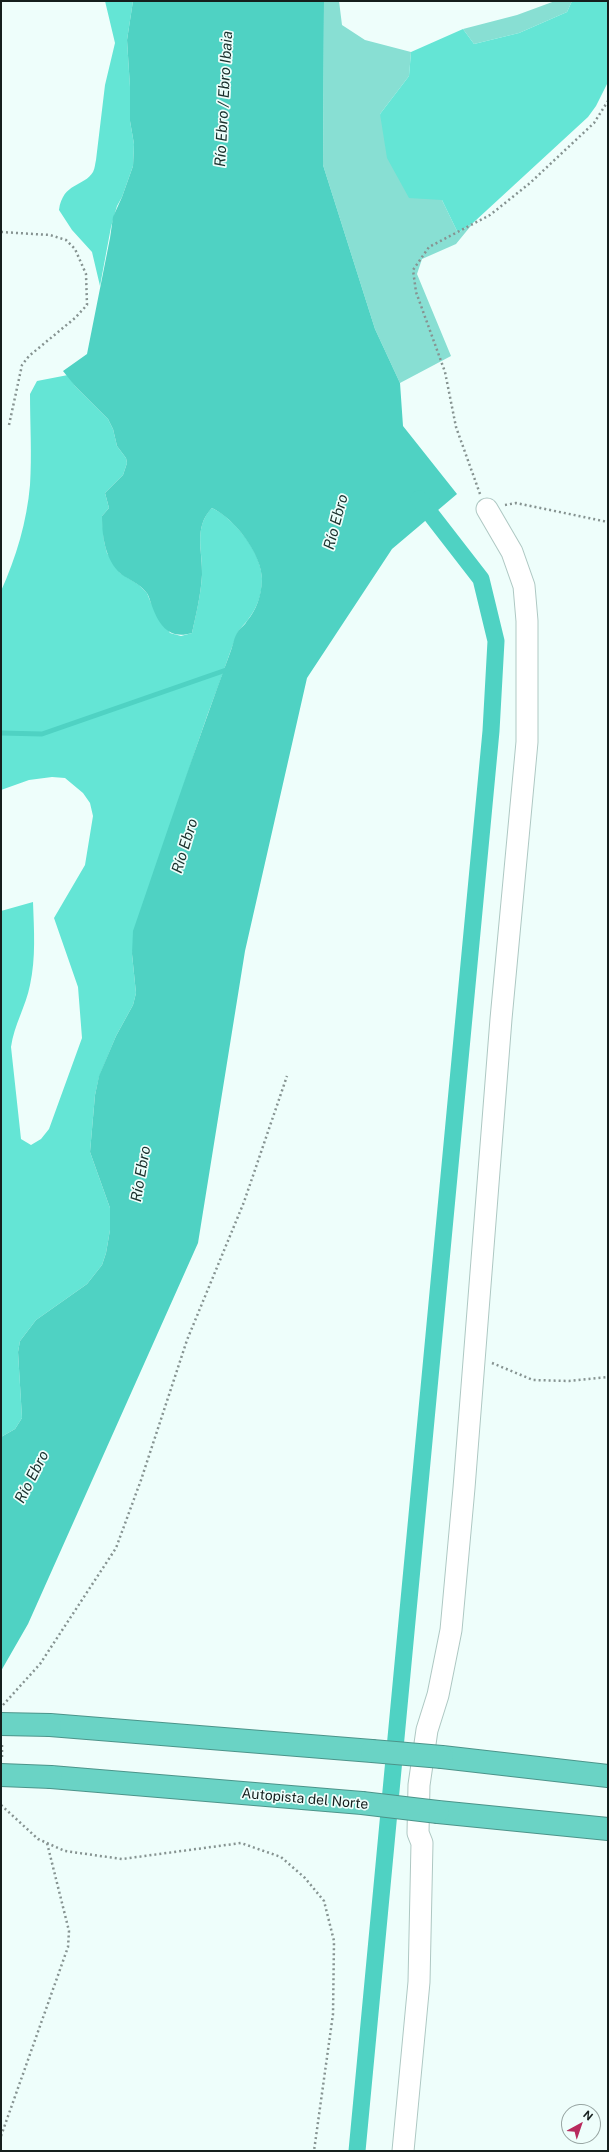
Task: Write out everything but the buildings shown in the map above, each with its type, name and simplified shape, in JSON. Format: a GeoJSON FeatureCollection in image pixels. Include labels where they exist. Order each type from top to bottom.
{"type":"FeatureCollection","features":[{"type":"Feature","properties":{"kind":"highway"},"geometry":{"type":"LineString","coordinates":[[2,1723],[50,1725],[442,1757],[608,1776]]}},
{"type":"Feature","properties":{"kind":"highway","name":"Autopista del Norte"},"geometry":{"type":"LineString","coordinates":[[1,1775],[51,1777],[362,1803],[608,1829]]}},
{"type":"Feature","properties":{"kind":"lane"},"geometry":{"type":"LineString","coordinates":[[403,2151],[419,1982],[422,1843],[418,1833],[419,1785],[427,1730],[438,1695],[451,1630],[475,1356],[501,1019],[527,742],[527,621],[524,586],[512,552],[487,509]]}},
{"type":"Feature","properties":{"kind":"path"},"geometry":{"type":"LineString","coordinates":[[608,101],[594,123],[530,182],[490,215],[429,247],[413,270],[416,292],[445,372],[458,434],[472,477],[487,509],[516,503],[608,522]]}},
{"type":"Feature","properties":{"kind":"path"},"geometry":{"type":"LineString","coordinates":[[1,232],[50,235],[66,240],[74,249],[86,274],[86,305],[75,318],[29,356],[22,365],[9,425]]}},
{"type":"Feature","properties":{"kind":"path"},"geometry":{"type":"LineString","coordinates":[[2,1764],[2,1723],[4,1704],[40,1664],[116,1548],[141,1480],[187,1340],[244,1202],[288,1076]]}},
{"type":"Feature","properties":{"kind":"path"},"geometry":{"type":"LineString","coordinates":[[475,1356],[533,1380],[569,1381],[608,1377]]}},
{"type":"Feature","properties":{"kind":"path"},"geometry":{"type":"LineString","coordinates":[[1,1805],[38,1839],[65,1851],[122,1860],[241,1843],[280,1857],[305,1878],[324,1901],[334,1941],[333,2014],[314,2151]]}},
{"type":"Feature","properties":{"kind":"path"},"geometry":{"type":"LineString","coordinates":[[1,2136],[68,1947],[69,1931],[47,1843]]}},
{"type":"Feature","properties":{"kind":"shaded area"},"geometry":{"type":"Polygon","coordinates":[[[105,1],[133,1],[127,40],[130,87],[130,121],[134,144],[133,166],[122,197],[117,206],[111,227],[100,286],[92,252],[72,230],[59,210],[61,201],[65,194],[74,186],[89,177],[95,168],[105,85],[115,43],[105,1]]]}},
{"type":"Feature","properties":{"kind":"shaded area"},"geometry":{"type":"Polygon","coordinates":[[[324,1],[339,1],[342,25],[365,40],[411,52],[409,76],[380,114],[442,200],[458,233],[474,222],[456,244],[422,259],[417,274],[451,356],[400,383],[375,329],[323,165],[324,1]]]}},
{"type":"Feature","properties":{"kind":"shaded area"},"geometry":{"type":"Polygon","coordinates":[[[555,1],[572,1],[567,12],[519,33],[474,44],[463,29],[517,15],[555,1]]]}},
{"type":"Feature","properties":{"kind":"shaded area"},"geometry":{"type":"Polygon","coordinates":[[[572,1],[608,1],[608,82],[596,106],[588,117],[474,222],[458,233],[442,200],[409,198],[387,158],[380,114],[409,76],[411,52],[463,29],[474,44],[519,33],[567,12],[572,1]]]}},
{"type":"Feature","properties":{"kind":"shaded area"},"geometry":{"type":"Polygon","coordinates":[[[68,375],[75,386],[108,419],[113,429],[117,446],[126,458],[127,463],[123,475],[105,493],[109,508],[102,516],[104,541],[107,553],[120,573],[139,585],[147,593],[151,603],[170,633],[181,636],[192,633],[202,575],[200,540],[201,531],[206,515],[212,508],[229,520],[237,528],[252,548],[261,569],[262,585],[260,596],[251,616],[235,638],[196,748],[132,954],[136,993],[133,1005],[116,1036],[99,1077],[95,1095],[90,1152],[110,1208],[110,1230],[106,1253],[102,1265],[87,1284],[36,1320],[20,1341],[18,1352],[22,1418],[15,1429],[1,1437],[1,911],[33,902],[34,944],[32,975],[11,1047],[21,1139],[31,1145],[41,1139],[49,1129],[82,1038],[78,987],[54,918],[85,865],[93,816],[90,803],[83,793],[65,778],[52,777],[29,780],[1,790],[1,591],[20,539],[29,499],[31,462],[30,394],[37,381],[68,375]]]}},
{"type":"Feature","properties":{"kind":"water"},"geometry":{"type":"Polygon","coordinates":[[[133,1],[324,1],[323,165],[375,329],[400,383],[403,426],[457,494],[392,549],[307,678],[245,951],[198,1243],[28,1624],[1,1671],[1,1437],[15,1429],[22,1418],[18,1352],[20,1341],[36,1320],[87,1284],[102,1265],[106,1253],[110,1230],[110,1208],[90,1152],[95,1095],[99,1076],[116,1036],[133,1005],[136,993],[132,954],[133,931],[237,632],[256,607],[261,591],[262,580],[261,570],[252,548],[229,520],[212,508],[206,515],[201,531],[200,540],[202,575],[192,633],[184,635],[171,633],[162,625],[155,613],[147,593],[140,586],[121,574],[111,562],[104,539],[102,516],[109,508],[105,493],[123,475],[127,463],[126,458],[117,446],[113,429],[108,419],[75,386],[63,371],[87,354],[113,217],[133,166],[134,144],[130,121],[130,87],[127,40],[133,1]]]}},
{"type":"Feature","properties":{"kind":"waterway"},"geometry":{"type":"LineString","coordinates":[[357,2151],[491,731],[496,641],[481,579],[419,499]]}},
{"type":"Feature","properties":{"kind":"waterway"},"geometry":{"type":"LineString","coordinates":[[1,733],[42,734],[229,669]]}},
{"type":"Feature","properties":{"kind":"water label","name":"Río Ebro / Ebro Ibaia"},"geometry":{"type":"Point","coordinates":[224,99]}},
{"type":"Feature","properties":{"kind":"water label","name":"Río Ebro"},"geometry":{"type":"Point","coordinates":[336,522]}},
{"type":"Feature","properties":{"kind":"water label","name":"Río Ebro"},"geometry":{"type":"Point","coordinates":[185,846]}},
{"type":"Feature","properties":{"kind":"water label","name":"Río Ebro"},"geometry":{"type":"Point","coordinates":[141,1174]}},
{"type":"Feature","properties":{"kind":"water label","name":"Río Ebro"},"geometry":{"type":"Point","coordinates":[32,1477]}}]}
